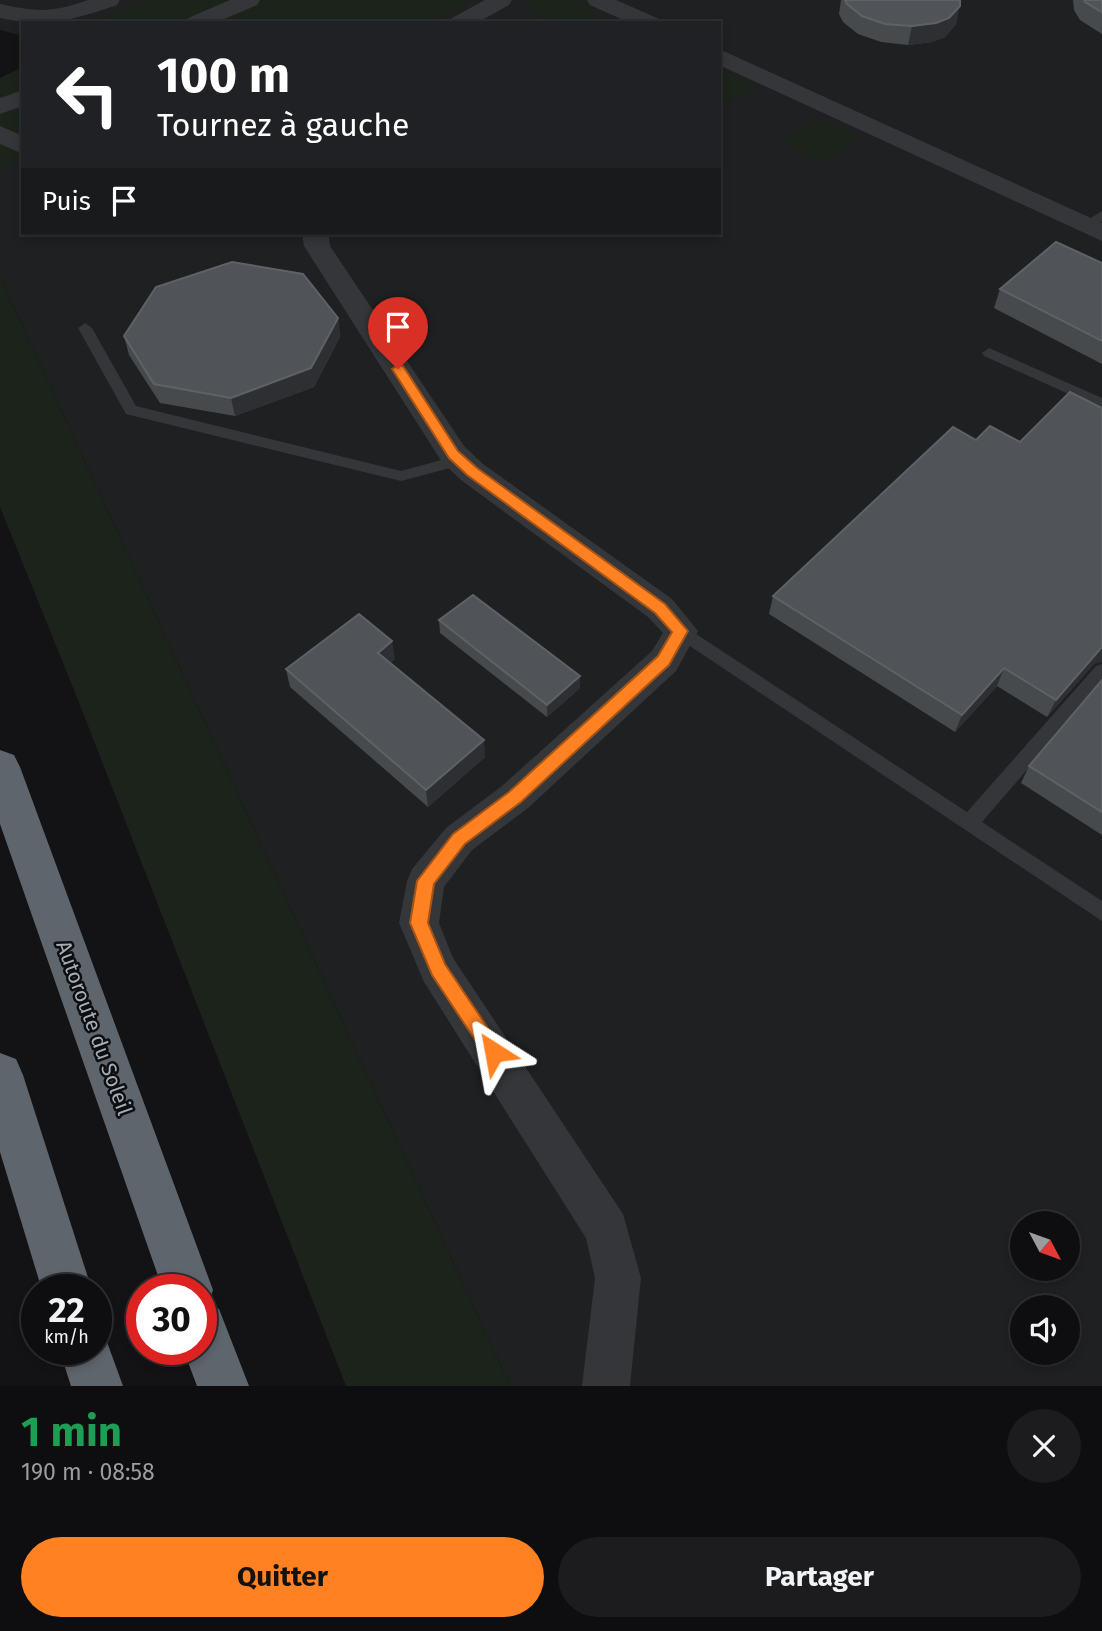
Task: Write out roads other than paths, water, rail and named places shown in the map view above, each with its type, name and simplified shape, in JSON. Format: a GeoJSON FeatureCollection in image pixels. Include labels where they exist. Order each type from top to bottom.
{"type":"FeatureCollection","features":[{"type":"Feature","properties":{"kind":"highway","name":"Autoroute du Soleil"},"geometry":{"type":"LineString","coordinates":[[0,767],[182,1274]]}},
{"type":"Feature","properties":{"kind":"highway"},"geometry":{"type":"LineString","coordinates":[[0,1075],[61,1274]]}},
{"type":"Feature","properties":{"kind":"highway"},"geometry":{"type":"LineString","coordinates":[[90,1365],[97,1386]]}},
{"type":"Feature","properties":{"kind":"highway"},"geometry":{"type":"LineString","coordinates":[[215,1365],[223,1386]]}},
{"type":"Feature","properties":{"kind":"street"},"geometry":{"type":"LineString","coordinates":[[0,11],[37,19],[69,14],[109,0]]}},
{"type":"Feature","properties":{"kind":"street"},"geometry":{"type":"LineString","coordinates":[[200,21],[248,0]]}},
{"type":"Feature","properties":{"kind":"street"},"geometry":{"type":"LineString","coordinates":[[464,21],[501,0]]}},
{"type":"Feature","properties":{"kind":"street"},"geometry":{"type":"LineString","coordinates":[[598,0],[645,21]]}},
{"type":"Feature","properties":{"kind":"street"},"geometry":{"type":"LineString","coordinates":[[721,56],[1097,225]]}},
{"type":"Feature","properties":{"kind":"street"},"geometry":{"type":"LineString","coordinates":[[0,107],[21,98]]}},
{"type":"Feature","properties":{"kind":"street"},"geometry":{"type":"LineString","coordinates":[[0,133],[21,146]]}},
{"type":"Feature","properties":{"kind":"street"},"geometry":{"type":"LineString","coordinates":[[315,235],[317,246],[453,454],[660,608],[681,631],[664,661],[515,797],[459,839],[426,881],[419,923],[438,970],[607,1230],[618,1278],[606,1386]]}},
{"type":"Feature","properties":{"kind":"lane"},"geometry":{"type":"LineString","coordinates":[[85,328],[131,410],[401,476],[460,460]]}},
{"type":"Feature","properties":{"kind":"lane"},"geometry":{"type":"LineString","coordinates":[[989,353],[1102,404]]}},
{"type":"Feature","properties":{"kind":"lane"},"geometry":{"type":"LineString","coordinates":[[681,631],[1102,912]]}},
{"type":"Feature","properties":{"kind":"lane"},"geometry":{"type":"LineString","coordinates":[[969,823],[1102,671]]}}]}
